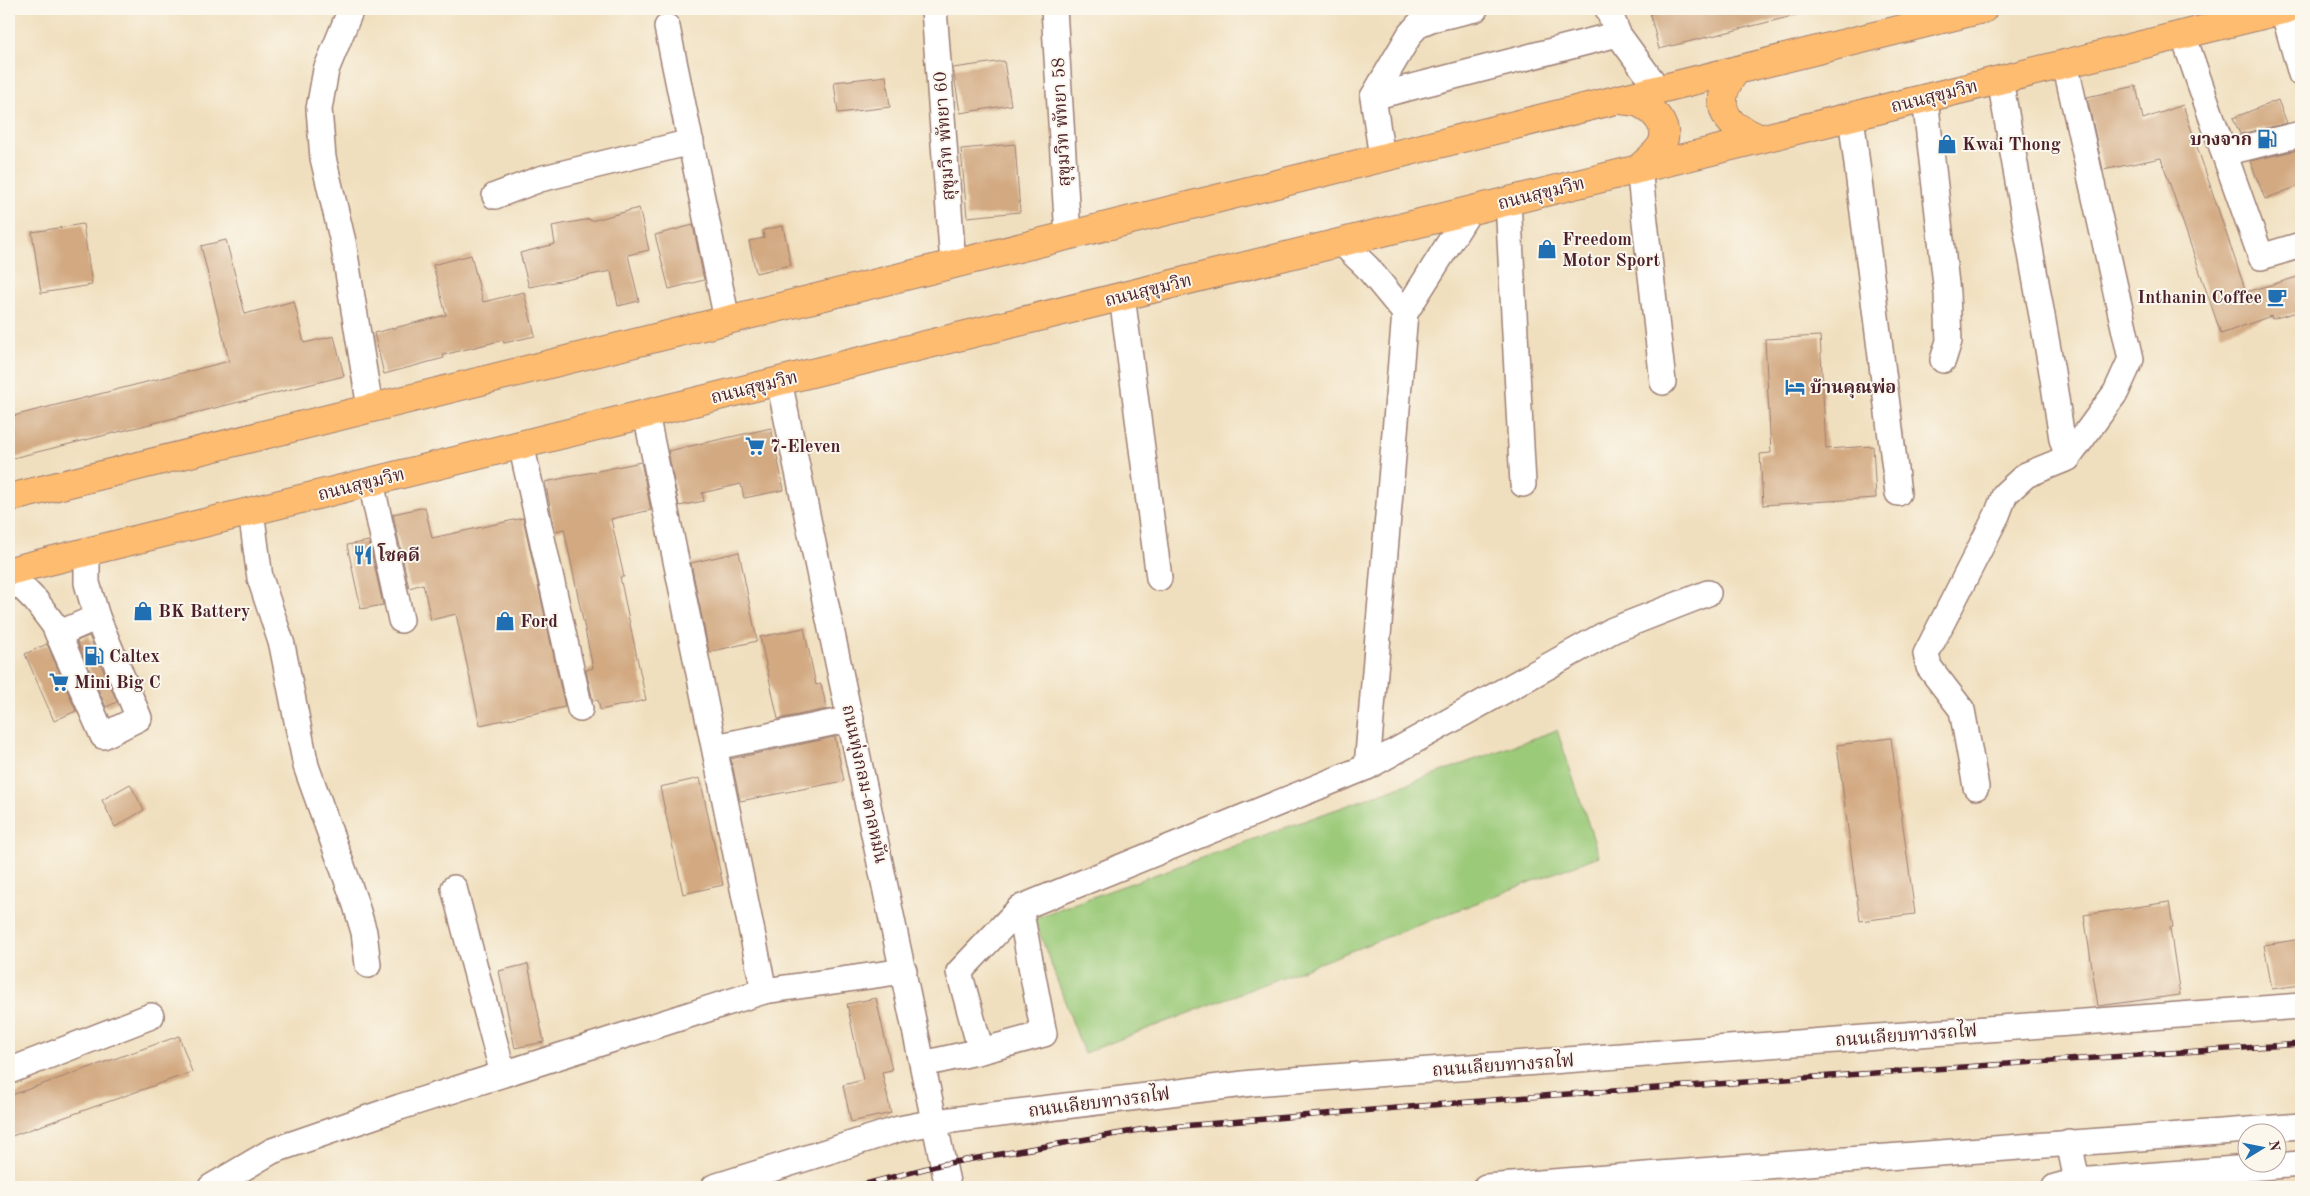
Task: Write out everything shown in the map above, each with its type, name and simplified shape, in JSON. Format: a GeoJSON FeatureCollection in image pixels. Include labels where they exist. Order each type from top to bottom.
{"type":"FeatureCollection","features":[{"type":"Feature","properties":{"kind":"highway"},"geometry":{"type":"LineString","coordinates":[[9,498],[1983,9]]}},
{"type":"Feature","properties":{"kind":"highway","name":"ถนนสุขุมวิท"},"geometry":{"type":"LineString","coordinates":[[9,572],[2285,9]]}},
{"type":"Feature","properties":{"kind":"highway"},"geometry":{"type":"LineString","coordinates":[[1738,70],[1727,82],[1723,92],[1723,106],[1732,124],[1760,139]]}},
{"type":"Feature","properties":{"kind":"highway"},"geometry":{"type":"LineString","coordinates":[[1618,100],[1640,104],[1661,120],[1664,129],[1660,148],[1639,168]]}},
{"type":"Feature","properties":{"kind":"street"},"geometry":{"type":"LineString","coordinates":[[350,9],[326,70],[319,109],[323,158],[343,242],[370,408]]}},
{"type":"Feature","properties":{"kind":"street","name":"สุขุมวิท พัทยา 60"},"geometry":{"type":"LineString","coordinates":[[934,9],[953,264]]}},
{"type":"Feature","properties":{"kind":"street","name":"สุขุมวิท พัทยา 58"},"geometry":{"type":"LineString","coordinates":[[1054,9],[1068,236]]}},
{"type":"Feature","properties":{"kind":"street"},"geometry":{"type":"LineString","coordinates":[[1382,158],[1373,97],[1410,34],[1419,24],[1475,9]]}},
{"type":"Feature","properties":{"kind":"street"},"geometry":{"type":"LineString","coordinates":[[1608,9],[1618,34],[1658,89]]}},
{"type":"Feature","properties":{"kind":"street"},"geometry":{"type":"LineString","coordinates":[[2285,9],[2301,74]]}},
{"type":"Feature","properties":{"kind":"street"},"geometry":{"type":"LineString","coordinates":[[667,27],[727,320]]}},
{"type":"Feature","properties":{"kind":"street"},"geometry":{"type":"LineString","coordinates":[[1373,97],[1618,34]]}},
{"type":"Feature","properties":{"kind":"street"},"geometry":{"type":"LineString","coordinates":[[2183,34],[2261,257],[2301,245]]}},
{"type":"Feature","properties":{"kind":"street"},"geometry":{"type":"LineString","coordinates":[[1976,787],[1962,710],[1929,667],[1926,654],[1997,515],[2004,494],[2026,475],[2068,458],[2116,392],[2131,359],[2065,63]]}},
{"type":"Feature","properties":{"kind":"street"},"geometry":{"type":"LineString","coordinates":[[2000,80],[2052,372],[2062,439],[2068,458]]}},
{"type":"Feature","properties":{"kind":"street"},"geometry":{"type":"LineString","coordinates":[[1925,98],[1947,293],[1949,341],[1943,360]]}},
{"type":"Feature","properties":{"kind":"street"},"geometry":{"type":"LineString","coordinates":[[1851,116],[1898,493]]}},
{"type":"Feature","properties":{"kind":"street"},"geometry":{"type":"LineString","coordinates":[[2224,153],[2301,134]]}},
{"type":"Feature","properties":{"kind":"street"},"geometry":{"type":"LineString","coordinates":[[495,196],[540,178],[690,142]]}},
{"type":"Feature","properties":{"kind":"street"},"geometry":{"type":"LineString","coordinates":[[1639,168],[1663,382]]}},
{"type":"Feature","properties":{"kind":"street"},"geometry":{"type":"LineString","coordinates":[[1508,201],[1523,484]]}},
{"type":"Feature","properties":{"kind":"street"},"geometry":{"type":"LineString","coordinates":[[1367,767],[1405,313],[1470,210]]}},
{"type":"Feature","properties":{"kind":"street"},"geometry":{"type":"LineString","coordinates":[[1341,242],[1367,267],[1405,313]]}},
{"type":"Feature","properties":{"kind":"street"},"geometry":{"type":"LineString","coordinates":[[1122,296],[1159,578]]}},
{"type":"Feature","properties":{"kind":"street","name":"ถนนทุ่งกลม-ตาลหมัน"},"geometry":{"type":"LineString","coordinates":[[779,381],[948,1187]]}},
{"type":"Feature","properties":{"kind":"street"},"geometry":{"type":"LineString","coordinates":[[646,414],[764,991]]}},
{"type":"Feature","properties":{"kind":"street"},"geometry":{"type":"LineString","coordinates":[[521,444],[580,709]]}},
{"type":"Feature","properties":{"kind":"street"},"geometry":{"type":"LineString","coordinates":[[371,482],[401,620]]}},
{"type":"Feature","properties":{"kind":"street"},"geometry":{"type":"LineString","coordinates":[[251,511],[260,578],[282,645],[306,766],[358,910],[364,932],[368,965]]}},
{"type":"Feature","properties":{"kind":"street"},"geometry":{"type":"LineString","coordinates":[[9,572],[36,601],[54,625],[103,736],[139,718],[97,617],[87,583],[87,552]]}},
{"type":"Feature","properties":{"kind":"street"},"geometry":{"type":"LineString","coordinates":[[981,1051],[959,972],[1020,908],[1367,767],[1613,630],[1708,594]]}},
{"type":"Feature","properties":{"kind":"street"},"geometry":{"type":"LineString","coordinates":[[58,634],[97,617]]}},
{"type":"Feature","properties":{"kind":"street"},"geometry":{"type":"LineString","coordinates":[[715,747],[851,719]]}},
{"type":"Feature","properties":{"kind":"street"},"geometry":{"type":"LineString","coordinates":[[454,888],[503,1074]]}},
{"type":"Feature","properties":{"kind":"street"},"geometry":{"type":"LineString","coordinates":[[923,1064],[1044,1034],[1020,908]]}},
{"type":"Feature","properties":{"kind":"street"},"geometry":{"type":"LineString","coordinates":[[211,1187],[272,1151],[503,1074],[764,991],[904,971]]}},
{"type":"Feature","properties":{"kind":"street","name":"ถนนเลียบทางรถไฟ"},"geometry":{"type":"LineString","coordinates":[[714,1187],[899,1128],[1252,1083],[2301,1006]]}},
{"type":"Feature","properties":{"kind":"street"},"geometry":{"type":"LineString","coordinates":[[9,1071],[151,1016]]}},
{"type":"Feature","properties":{"kind":"street"},"geometry":{"type":"LineString","coordinates":[[1486,1187],[2301,1126]]}},
{"type":"Feature","properties":{"kind":"street"},"geometry":{"type":"LineString","coordinates":[[2070,1142],[2066,1184],[2207,1179],[2301,1164]]}},
{"type":"Feature","properties":{"kind":"green space"},"geometry":{"type":"Polygon","coordinates":[[[1557,730],[1599,856],[1084,1053],[1034,918],[1557,730]]]}},
{"type":"Feature","properties":{"kind":"building"},"geometry":{"type":"Polygon","coordinates":[[[1649,9],[1800,9],[1801,14],[1659,49],[1649,9]]]}},
{"type":"Feature","properties":{"kind":"building"},"geometry":{"type":"Polygon","coordinates":[[[1004,61],[1011,105],[960,113],[953,68],[1004,61]]]}},
{"type":"Feature","properties":{"kind":"building"},"geometry":{"type":"Polygon","coordinates":[[[886,76],[890,107],[838,113],[834,82],[886,76]]]}},
{"type":"Feature","properties":{"kind":"building"},"geometry":{"type":"Polygon","coordinates":[[[2136,86],[2143,119],[2183,105],[2246,292],[2301,276],[2301,311],[2272,319],[2271,316],[2221,334],[2161,158],[2103,170],[2087,97],[2136,86]]]}},
{"type":"Feature","properties":{"kind":"building"},"geometry":{"type":"Polygon","coordinates":[[[2278,100],[2287,123],[2240,134],[2233,118],[2278,100]]]}},
{"type":"Feature","properties":{"kind":"building"},"geometry":{"type":"Polygon","coordinates":[[[1015,144],[1020,212],[967,217],[961,149],[1015,144]]]}},
{"type":"Feature","properties":{"kind":"building"},"geometry":{"type":"Polygon","coordinates":[[[2298,150],[2301,159],[2301,185],[2265,199],[2250,161],[2298,150]]]}},
{"type":"Feature","properties":{"kind":"building"},"geometry":{"type":"Polygon","coordinates":[[[639,208],[649,250],[628,255],[639,301],[618,306],[611,271],[529,287],[520,253],[555,244],[552,226],[590,219],[591,221],[639,208]]]}},
{"type":"Feature","properties":{"kind":"building"},"geometry":{"type":"Polygon","coordinates":[[[83,224],[92,285],[41,293],[32,232],[83,224]]]}},
{"type":"Feature","properties":{"kind":"building"},"geometry":{"type":"Polygon","coordinates":[[[693,225],[704,280],[669,289],[655,235],[693,225]]]}},
{"type":"Feature","properties":{"kind":"building"},"geometry":{"type":"Polygon","coordinates":[[[783,226],[791,265],[756,273],[749,241],[764,238],[763,230],[783,226]]]}},
{"type":"Feature","properties":{"kind":"building"},"geometry":{"type":"Polygon","coordinates":[[[226,240],[245,314],[294,301],[304,343],[334,336],[344,376],[9,459],[9,417],[229,361],[201,246],[226,240]]]}},
{"type":"Feature","properties":{"kind":"building"},"geometry":{"type":"Polygon","coordinates":[[[471,255],[483,302],[524,292],[535,336],[504,343],[503,340],[443,355],[444,358],[384,374],[374,333],[446,315],[433,265],[471,255]]]}},
{"type":"Feature","properties":{"kind":"building"},"geometry":{"type":"Polygon","coordinates":[[[1820,336],[1826,449],[1873,446],[1876,498],[1763,505],[1760,454],[1771,453],[1765,339],[1820,336]]]}},
{"type":"Feature","properties":{"kind":"building"},"geometry":{"type":"Polygon","coordinates":[[[771,428],[784,490],[744,498],[741,484],[702,493],[704,501],[679,506],[668,451],[771,428]]]}},
{"type":"Feature","properties":{"kind":"building"},"geometry":{"type":"Polygon","coordinates":[[[641,462],[651,510],[611,519],[624,577],[620,577],[646,700],[600,710],[598,700],[593,701],[586,670],[593,668],[564,529],[555,531],[545,482],[641,462]]]}},
{"type":"Feature","properties":{"kind":"building","name":"Ford"},"geometry":{"type":"Polygon","coordinates":[[[425,507],[432,538],[523,518],[565,707],[480,725],[456,614],[431,620],[423,584],[409,588],[393,514],[425,507]]]}},
{"type":"Feature","properties":{"kind":"building"},"geometry":{"type":"Polygon","coordinates":[[[369,541],[383,605],[361,609],[347,545],[369,541]]]}},
{"type":"Feature","properties":{"kind":"building"},"geometry":{"type":"Polygon","coordinates":[[[739,552],[757,641],[709,652],[691,563],[739,552]]]}},
{"type":"Feature","properties":{"kind":"building"},"geometry":{"type":"Polygon","coordinates":[[[804,628],[816,685],[821,684],[827,709],[778,719],[760,637],[804,628]]]}},
{"type":"Feature","properties":{"kind":"building"},"geometry":{"type":"Polygon","coordinates":[[[89,636],[117,702],[106,707],[77,641],[89,636]]]}},
{"type":"Feature","properties":{"kind":"building"},"geometry":{"type":"Polygon","coordinates":[[[47,644],[76,711],[54,721],[25,654],[47,644]]]}},
{"type":"Feature","properties":{"kind":"building"},"geometry":{"type":"Polygon","coordinates":[[[835,737],[844,781],[740,801],[731,759],[835,737]]]}},
{"type":"Feature","properties":{"kind":"building"},"geometry":{"type":"Polygon","coordinates":[[[1891,738],[1915,914],[1860,921],[1837,745],[1891,738]]]}},
{"type":"Feature","properties":{"kind":"building"},"geometry":{"type":"Polygon","coordinates":[[[700,778],[723,885],[683,894],[660,787],[700,778]]]}},
{"type":"Feature","properties":{"kind":"building"},"geometry":{"type":"Polygon","coordinates":[[[130,784],[144,810],[115,827],[102,800],[130,784]]]}},
{"type":"Feature","properties":{"kind":"building"},"geometry":{"type":"Polygon","coordinates":[[[2169,902],[2173,927],[2170,928],[2180,995],[2098,1006],[2084,915],[2169,902]]]}},
{"type":"Feature","properties":{"kind":"building"},"geometry":{"type":"Polygon","coordinates":[[[2301,939],[2301,985],[2272,989],[2264,945],[2301,939]]]}},
{"type":"Feature","properties":{"kind":"building"},"geometry":{"type":"Polygon","coordinates":[[[528,964],[544,1042],[515,1048],[499,971],[528,964]]]}},
{"type":"Feature","properties":{"kind":"building"},"geometry":{"type":"Polygon","coordinates":[[[876,998],[892,1070],[882,1072],[891,1113],[851,1122],[843,1085],[863,1080],[847,1004],[876,998]]]}},
{"type":"Feature","properties":{"kind":"building"},"geometry":{"type":"Polygon","coordinates":[[[179,1036],[192,1072],[9,1137],[9,1096],[179,1036]]]}},
{"type":"Feature","properties":{"kind":"railway"},"geometry":{"type":"LineString","coordinates":[[854,1187],[943,1164],[1145,1129],[1554,1095],[2301,1044]]}},
{"type":"Feature","properties":{"kind":"place","name":"บางจาก"},"geometry":{"type":"Point","coordinates":[2267,139]}},
{"type":"Feature","properties":{"kind":"place","name":"Kwai Thong"},"geometry":{"type":"Point","coordinates":[1947,144]}},
{"type":"Feature","properties":{"kind":"place","name":"Freedom Motor Sport"},"geometry":{"type":"Point","coordinates":[1547,249]}},
{"type":"Feature","properties":{"kind":"place","name":"Inthanin Coffee"},"geometry":{"type":"Point","coordinates":[2277,297]}},
{"type":"Feature","properties":{"kind":"place","name":"บ้านคุณพ่อ"},"geometry":{"type":"Point","coordinates":[1795,387]}},
{"type":"Feature","properties":{"kind":"place","name":"7-Eleven"},"geometry":{"type":"Point","coordinates":[755,446]}},
{"type":"Feature","properties":{"kind":"place","name":"โชคดี"},"geometry":{"type":"Point","coordinates":[363,555]}},
{"type":"Feature","properties":{"kind":"place","name":"BK Battery"},"geometry":{"type":"Point","coordinates":[143,611]}},
{"type":"Feature","properties":{"kind":"place","name":"Ford"},"geometry":{"type":"Point","coordinates":[505,621]}},
{"type":"Feature","properties":{"kind":"place","name":"Caltex"},"geometry":{"type":"Point","coordinates":[94,656]}},
{"type":"Feature","properties":{"kind":"place","name":"Mini Big C"},"geometry":{"type":"Point","coordinates":[59,682]}}]}
